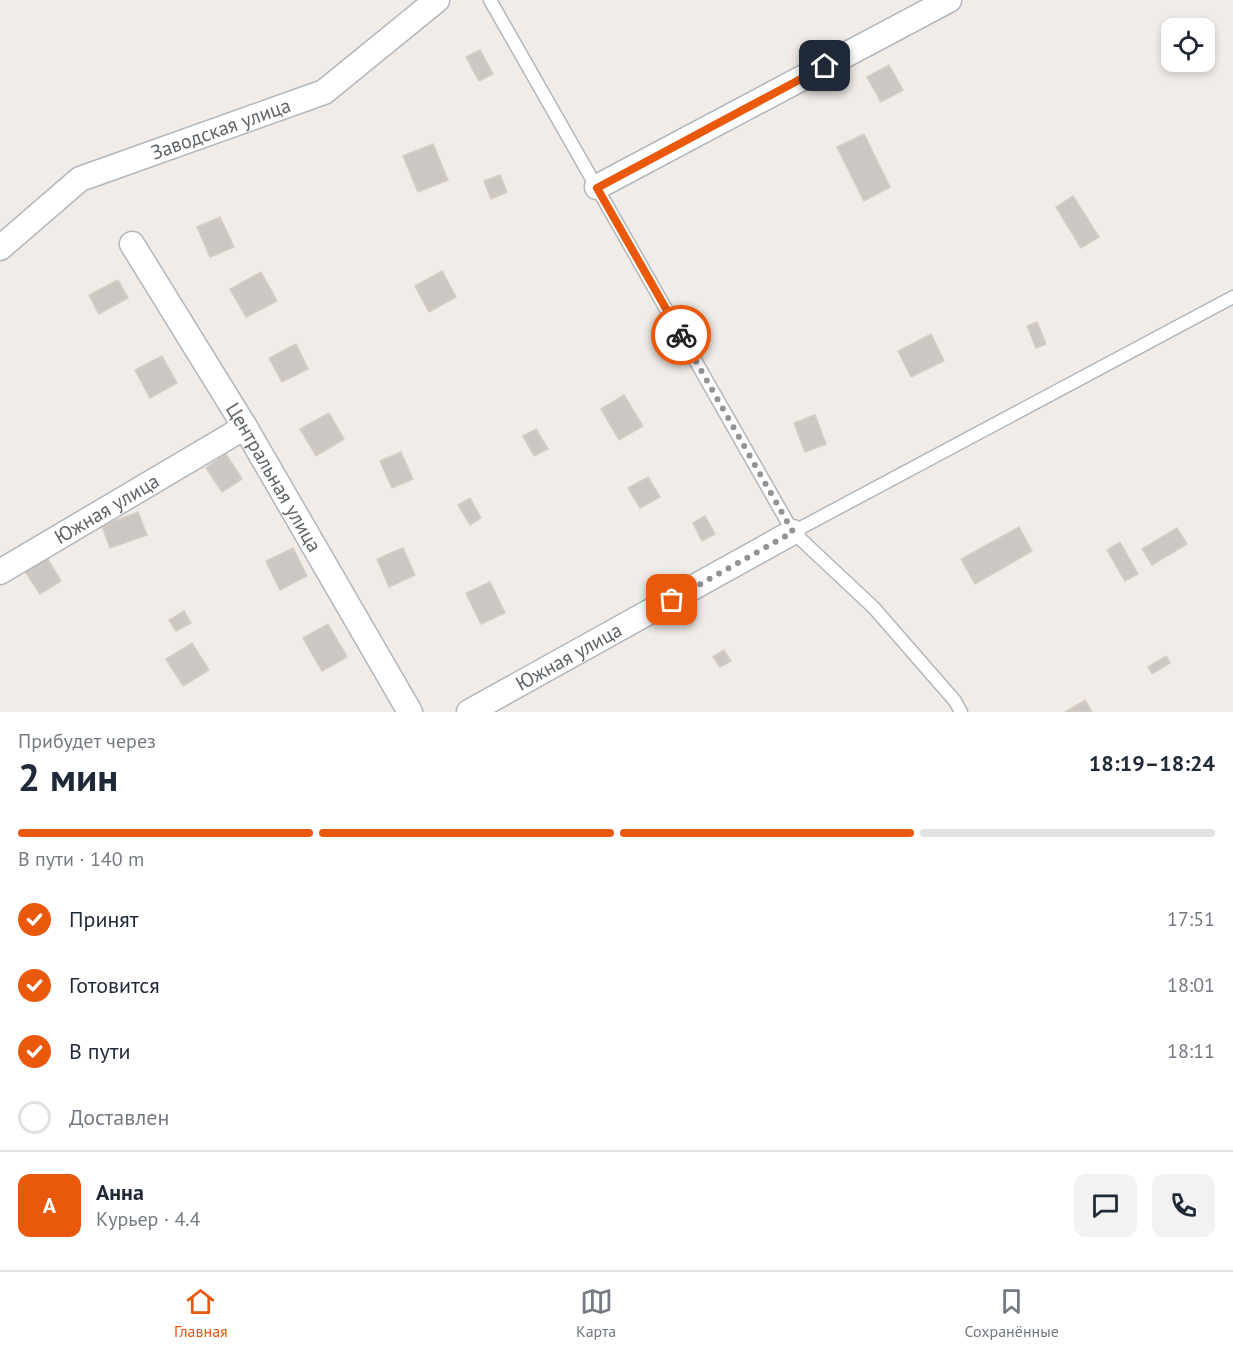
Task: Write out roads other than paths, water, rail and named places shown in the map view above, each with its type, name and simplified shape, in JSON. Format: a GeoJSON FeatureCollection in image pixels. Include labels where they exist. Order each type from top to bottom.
{"type":"FeatureCollection","features":[{"type":"Feature","properties":{"kind":"street","name":"Заводская улица"},"geometry":{"type":"LineString","coordinates":[[0,248],[80,179],[324,92],[437,0]]}},
{"type":"Feature","properties":{"kind":"street"},"geometry":{"type":"LineString","coordinates":[[597,188],[949,0]]}},
{"type":"Feature","properties":{"kind":"street","name":"Центральная улица"},"geometry":{"type":"LineString","coordinates":[[132,244],[245,427],[410,712]]}},
{"type":"Feature","properties":{"kind":"street","name":"Южная улица"},"geometry":{"type":"LineString","coordinates":[[0,572],[245,427]]}},
{"type":"Feature","properties":{"kind":"street","name":"Южная улица"},"geometry":{"type":"LineString","coordinates":[[469,712],[793,532]]}},
{"type":"Feature","properties":{"kind":"lane"},"geometry":{"type":"LineString","coordinates":[[490,0],[793,532],[874,608],[955,701],[961,712]]}},
{"type":"Feature","properties":{"kind":"lane"},"geometry":{"type":"LineString","coordinates":[[793,532],[1233,297]]}}]}
